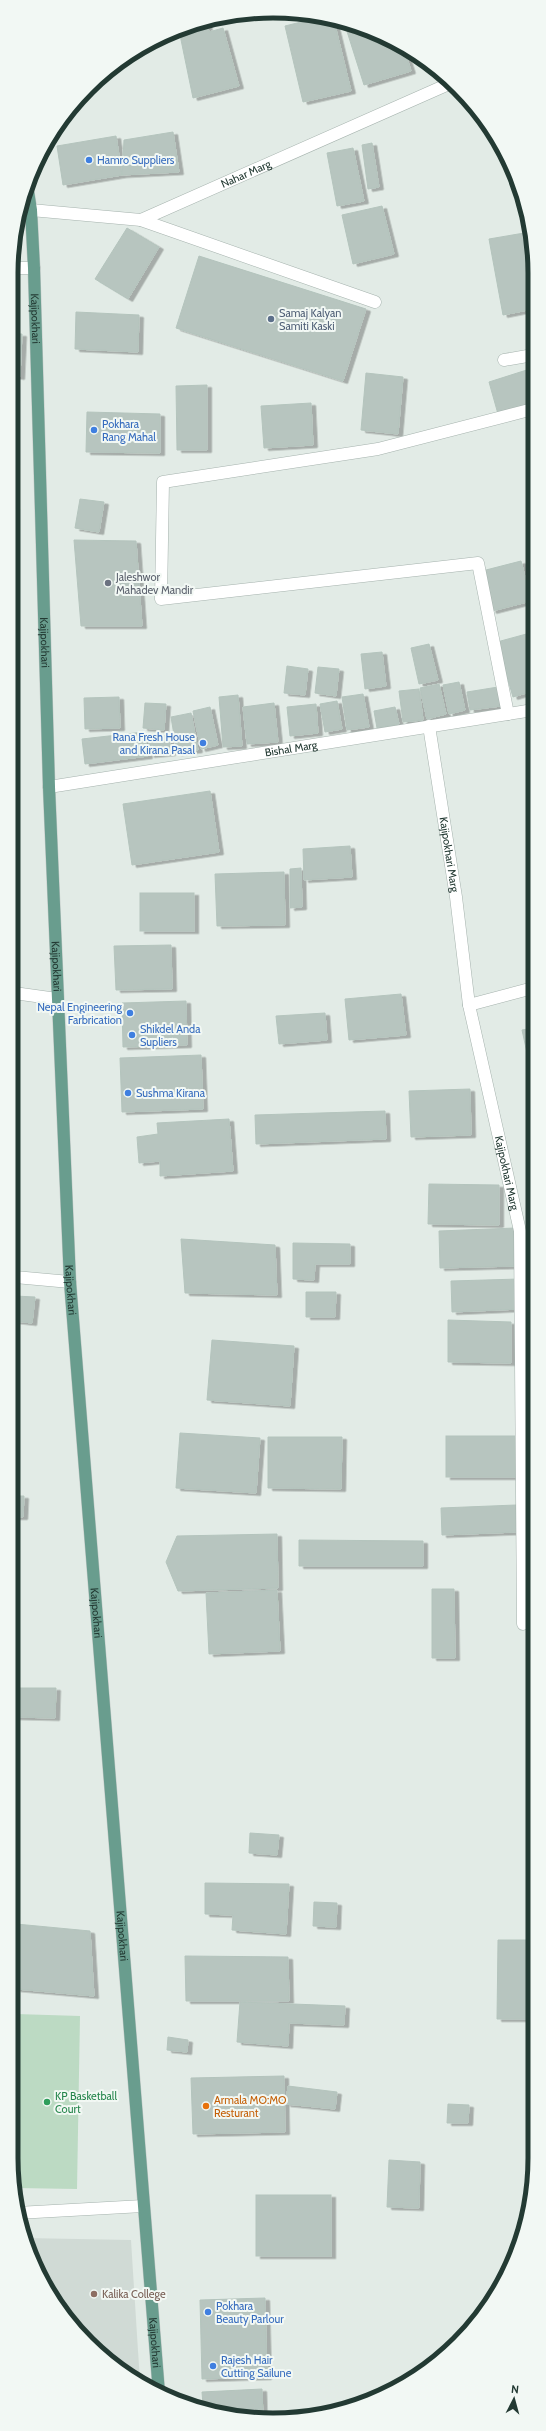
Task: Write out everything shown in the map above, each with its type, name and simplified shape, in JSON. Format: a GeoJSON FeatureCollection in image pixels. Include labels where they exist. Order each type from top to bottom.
{"type":"FeatureCollection","features":[{"type":"Feature","properties":{"kind":"main road","name":"Kajipokhari"},"geometry":{"type":"LineString","coordinates":[[30,198],[32,210],[34,268],[49,787],[70,1282],[158,2386]]}},
{"type":"Feature","properties":{"kind":"street","name":"Nahar Marg"},"geometry":{"type":"LineString","coordinates":[[32,210],[141,220],[445,85]]}},
{"type":"Feature","properties":{"kind":"street"},"geometry":{"type":"LineString","coordinates":[[141,220],[375,302]]}},
{"type":"Feature","properties":{"kind":"street"},"geometry":{"type":"LineString","coordinates":[[18,268],[34,268]]}},
{"type":"Feature","properties":{"kind":"street"},"geometry":{"type":"LineString","coordinates":[[504,360],[528,356]]}},
{"type":"Feature","properties":{"kind":"street"},"geometry":{"type":"LineString","coordinates":[[508,714],[478,562],[161,599],[163,482],[378,449],[528,410]]}},
{"type":"Feature","properties":{"kind":"street","name":"Bishal Marg"},"geometry":{"type":"LineString","coordinates":[[49,787],[528,711]]}},
{"type":"Feature","properties":{"kind":"street","name":"Kajipokhari Marg"},"geometry":{"type":"LineString","coordinates":[[429,726],[456,897],[469,1005],[520,1231],[523,1624]]}},
{"type":"Feature","properties":{"kind":"street"},"geometry":{"type":"LineString","coordinates":[[469,1005],[528,989]]}},
{"type":"Feature","properties":{"kind":"street"},"geometry":{"type":"LineString","coordinates":[[18,994],[57,999]]}},
{"type":"Feature","properties":{"kind":"street"},"geometry":{"type":"LineString","coordinates":[[18,1277],[70,1282]]}},
{"type":"Feature","properties":{"kind":"street"},"geometry":{"type":"LineString","coordinates":[[24,2213],[143,2206]]}},
{"type":"Feature","properties":{"kind":"shaded area","name":"Kalika College"},"geometry":{"type":"Polygon","coordinates":[[[31,2238],[131,2240],[140,2376],[105,2350],[81,2326],[52,2286],[37,2256],[31,2238]]]}},
{"type":"Feature","properties":{"kind":"green space","name":"KP Basketball Court"},"geometry":{"type":"Polygon","coordinates":[[[18,2014],[80,2016],[77,2189],[20,2188],[18,2158],[18,2014]]]}},
{"type":"Feature","properties":{"kind":"building"},"geometry":{"type":"Polygon","coordinates":[[[308,20],[335,26],[351,91],[303,102],[285,26],[308,20]]]}},
{"type":"Feature","properties":{"kind":"building"},"geometry":{"type":"Polygon","coordinates":[[[208,27],[209,32],[223,28],[239,86],[193,98],[180,35],[208,27]]]}},
{"type":"Feature","properties":{"kind":"building"},"geometry":{"type":"Polygon","coordinates":[[[346,29],[371,37],[406,56],[411,71],[364,85],[346,29]]]}},
{"type":"Feature","properties":{"kind":"building"},"geometry":{"type":"Polygon","coordinates":[[[173,132],[179,172],[122,175],[124,140],[173,132]]]}},
{"type":"Feature","properties":{"kind":"building","name":"Hamro Suppliers"},"geometry":{"type":"Polygon","coordinates":[[[116,136],[122,175],[63,185],[57,146],[116,136]]]}},
{"type":"Feature","properties":{"kind":"building"},"geometry":{"type":"Polygon","coordinates":[[[372,143],[379,187],[368,189],[362,145],[372,143]]]}},
{"type":"Feature","properties":{"kind":"building"},"geometry":{"type":"Polygon","coordinates":[[[353,148],[364,201],[337,206],[327,153],[353,148]]]}},
{"type":"Feature","properties":{"kind":"building"},"geometry":{"type":"Polygon","coordinates":[[[382,206],[394,254],[353,264],[342,215],[382,206]]]}},
{"type":"Feature","properties":{"kind":"building"},"geometry":{"type":"Polygon","coordinates":[[[127,228],[159,247],[128,299],[95,279],[127,228]]]}},
{"type":"Feature","properties":{"kind":"building"},"geometry":{"type":"Polygon","coordinates":[[[525,233],[528,273],[528,310],[503,315],[489,239],[525,233]]]}},
{"type":"Feature","properties":{"kind":"building","name":"Samaj Kalyan Samiti Kaski"},"geometry":{"type":"Polygon","coordinates":[[[199,256],[366,309],[343,381],[176,328],[199,256]]]}},
{"type":"Feature","properties":{"kind":"building"},"geometry":{"type":"Polygon","coordinates":[[[76,312],[139,315],[138,352],[75,349],[76,312]]]}},
{"type":"Feature","properties":{"kind":"building"},"geometry":{"type":"Polygon","coordinates":[[[18,334],[22,334],[20,377],[18,377],[18,334]]]}},
{"type":"Feature","properties":{"kind":"building"},"geometry":{"type":"Polygon","coordinates":[[[528,370],[528,405],[498,414],[489,382],[528,370]]]}},
{"type":"Feature","properties":{"kind":"building"},"geometry":{"type":"Polygon","coordinates":[[[366,373],[403,377],[398,434],[361,430],[366,373]]]}},
{"type":"Feature","properties":{"kind":"building"},"geometry":{"type":"Polygon","coordinates":[[[207,385],[207,450],[177,450],[176,386],[207,385]]]}},
{"type":"Feature","properties":{"kind":"building"},"geometry":{"type":"Polygon","coordinates":[[[311,403],[313,445],[264,448],[261,406],[311,403]]]}},
{"type":"Feature","properties":{"kind":"building"},"geometry":{"type":"Polygon","coordinates":[[[87,412],[160,414],[160,453],[86,452],[87,412]]]}},
{"type":"Feature","properties":{"kind":"building"},"geometry":{"type":"Polygon","coordinates":[[[80,499],[104,502],[99,532],[75,528],[80,499]]]}},
{"type":"Feature","properties":{"kind":"building","name":"Jaleshwor Mahadev Mandir"},"geometry":{"type":"Polygon","coordinates":[[[74,540],[136,541],[142,626],[81,626],[74,540]]]}},
{"type":"Feature","properties":{"kind":"building"},"geometry":{"type":"Polygon","coordinates":[[[521,561],[528,589],[528,602],[492,611],[482,571],[521,561]]]}},
{"type":"Feature","properties":{"kind":"building"},"geometry":{"type":"Polygon","coordinates":[[[528,634],[528,692],[513,697],[497,642],[528,634]]]}},
{"type":"Feature","properties":{"kind":"building"},"geometry":{"type":"Polygon","coordinates":[[[429,644],[438,680],[419,684],[411,648],[429,644]]]}},
{"type":"Feature","properties":{"kind":"building"},"geometry":{"type":"Polygon","coordinates":[[[382,652],[386,686],[365,689],[361,654],[382,652]]]}},
{"type":"Feature","properties":{"kind":"building"},"geometry":{"type":"Polygon","coordinates":[[[287,666],[308,669],[305,695],[284,693],[287,666]]]}},
{"type":"Feature","properties":{"kind":"building"},"geometry":{"type":"Polygon","coordinates":[[[318,667],[339,669],[336,696],[315,693],[318,667]]]}},
{"type":"Feature","properties":{"kind":"building"},"geometry":{"type":"Polygon","coordinates":[[[459,682],[465,710],[449,714],[443,685],[459,682]]]}},
{"type":"Feature","properties":{"kind":"building"},"geometry":{"type":"Polygon","coordinates":[[[439,684],[446,714],[427,719],[420,688],[439,684]]]}},
{"type":"Feature","properties":{"kind":"building"},"geometry":{"type":"Polygon","coordinates":[[[498,687],[501,706],[470,710],[467,692],[498,687]]]}},
{"type":"Feature","properties":{"kind":"building"},"geometry":{"type":"Polygon","coordinates":[[[419,689],[423,720],[403,722],[399,691],[419,689]]]}},
{"type":"Feature","properties":{"kind":"building"},"geometry":{"type":"Polygon","coordinates":[[[363,694],[369,727],[347,730],[342,697],[363,694]]]}},
{"type":"Feature","properties":{"kind":"building"},"geometry":{"type":"Polygon","coordinates":[[[238,695],[242,746],[223,747],[219,697],[238,695]]]}},
{"type":"Feature","properties":{"kind":"building"},"geometry":{"type":"Polygon","coordinates":[[[119,697],[120,728],[85,729],[84,698],[119,697]]]}},
{"type":"Feature","properties":{"kind":"building"},"geometry":{"type":"Polygon","coordinates":[[[337,701],[342,729],[325,732],[320,704],[337,701]]]}},
{"type":"Feature","properties":{"kind":"building"},"geometry":{"type":"Polygon","coordinates":[[[145,703],[166,704],[164,730],[143,728],[145,703]]]}},
{"type":"Feature","properties":{"kind":"building"},"geometry":{"type":"Polygon","coordinates":[[[274,703],[278,742],[247,744],[243,707],[274,703]]]}},
{"type":"Feature","properties":{"kind":"building"},"geometry":{"type":"Polygon","coordinates":[[[316,704],[318,733],[290,736],[287,707],[316,704]]]}},
{"type":"Feature","properties":{"kind":"building"},"geometry":{"type":"Polygon","coordinates":[[[210,707],[218,745],[201,749],[193,711],[210,707]]]}},
{"type":"Feature","properties":{"kind":"building"},"geometry":{"type":"Polygon","coordinates":[[[395,707],[399,724],[377,728],[374,711],[395,707]]]}},
{"type":"Feature","properties":{"kind":"building"},"geometry":{"type":"Polygon","coordinates":[[[191,713],[198,750],[177,753],[171,717],[191,713]]]}},
{"type":"Feature","properties":{"kind":"building"},"geometry":{"type":"Polygon","coordinates":[[[144,732],[148,756],[85,764],[82,739],[144,732]]]}},
{"type":"Feature","properties":{"kind":"building"},"geometry":{"type":"Polygon","coordinates":[[[169,735],[171,753],[150,755],[149,737],[169,735]]]}},
{"type":"Feature","properties":{"kind":"building"},"geometry":{"type":"Polygon","coordinates":[[[210,791],[219,852],[132,865],[123,804],[210,791]]]}},
{"type":"Feature","properties":{"kind":"building"},"geometry":{"type":"Polygon","coordinates":[[[350,846],[352,877],[304,880],[303,849],[350,846]]]}},
{"type":"Feature","properties":{"kind":"building"},"geometry":{"type":"Polygon","coordinates":[[[301,868],[302,907],[290,908],[290,869],[301,868]]]}},
{"type":"Feature","properties":{"kind":"building"},"geometry":{"type":"Polygon","coordinates":[[[284,872],[285,925],[217,926],[215,874],[284,872]]]}},
{"type":"Feature","properties":{"kind":"building"},"geometry":{"type":"Polygon","coordinates":[[[140,893],[194,893],[194,931],[140,931],[140,893]]]}},
{"type":"Feature","properties":{"kind":"building"},"geometry":{"type":"Polygon","coordinates":[[[171,945],[172,989],[116,990],[114,946],[171,945]]]}},
{"type":"Feature","properties":{"kind":"building"},"geometry":{"type":"Polygon","coordinates":[[[401,994],[406,1035],[349,1040],[345,999],[401,994]]]}},
{"type":"Feature","properties":{"kind":"building"},"geometry":{"type":"Polygon","coordinates":[[[186,1001],[187,1045],[123,1047],[122,1003],[186,1001]]]}},
{"type":"Feature","properties":{"kind":"building"},"geometry":{"type":"Polygon","coordinates":[[[325,1013],[327,1040],[279,1044],[276,1016],[325,1013]]]}},
{"type":"Feature","properties":{"kind":"building"},"geometry":{"type":"Polygon","coordinates":[[[528,1029],[528,1057],[522,1030],[528,1029]]]}},
{"type":"Feature","properties":{"kind":"building"},"geometry":{"type":"Polygon","coordinates":[[[201,1055],[203,1109],[122,1112],[120,1058],[201,1055]]]}},
{"type":"Feature","properties":{"kind":"building"},"geometry":{"type":"Polygon","coordinates":[[[470,1089],[471,1135],[411,1137],[409,1091],[470,1089]]]}},
{"type":"Feature","properties":{"kind":"building"},"geometry":{"type":"Polygon","coordinates":[[[385,1111],[386,1139],[256,1144],[255,1115],[385,1111]]]}},
{"type":"Feature","properties":{"kind":"building"},"geometry":{"type":"Polygon","coordinates":[[[229,1119],[233,1171],[160,1176],[160,1161],[139,1163],[137,1137],[158,1134],[157,1123],[229,1119]]]}},
{"type":"Feature","properties":{"kind":"building"},"geometry":{"type":"Polygon","coordinates":[[[429,1184],[499,1185],[499,1225],[428,1224],[429,1184]]]}},
{"type":"Feature","properties":{"kind":"building"},"geometry":{"type":"Polygon","coordinates":[[[515,1228],[516,1266],[440,1268],[439,1231],[515,1228]]]}},
{"type":"Feature","properties":{"kind":"building"},"geometry":{"type":"Polygon","coordinates":[[[181,1239],[275,1245],[277,1295],[185,1293],[181,1239]]]}},
{"type":"Feature","properties":{"kind":"building"},"geometry":{"type":"Polygon","coordinates":[[[293,1243],[350,1244],[350,1264],[315,1264],[314,1280],[293,1279],[293,1243]]]}},
{"type":"Feature","properties":{"kind":"building"},"geometry":{"type":"Polygon","coordinates":[[[519,1279],[521,1309],[452,1312],[451,1281],[519,1279]]]}},
{"type":"Feature","properties":{"kind":"building"},"geometry":{"type":"Polygon","coordinates":[[[306,1292],[336,1292],[335,1317],[306,1317],[306,1292]]]}},
{"type":"Feature","properties":{"kind":"building"},"geometry":{"type":"Polygon","coordinates":[[[18,1296],[35,1297],[32,1323],[18,1321],[18,1296]]]}},
{"type":"Feature","properties":{"kind":"building"},"geometry":{"type":"Polygon","coordinates":[[[448,1320],[511,1322],[511,1363],[448,1362],[448,1320]]]}},
{"type":"Feature","properties":{"kind":"building"},"geometry":{"type":"Polygon","coordinates":[[[212,1340],[294,1346],[290,1406],[207,1400],[212,1340]]]}},
{"type":"Feature","properties":{"kind":"building"},"geometry":{"type":"Polygon","coordinates":[[[180,1433],[260,1438],[256,1493],[176,1488],[180,1433]]]}},
{"type":"Feature","properties":{"kind":"building"},"geometry":{"type":"Polygon","coordinates":[[[446,1436],[515,1436],[515,1477],[446,1477],[446,1436]]]}},
{"type":"Feature","properties":{"kind":"building"},"geometry":{"type":"Polygon","coordinates":[[[268,1437],[342,1437],[341,1489],[268,1488],[268,1437]]]}},
{"type":"Feature","properties":{"kind":"building"},"geometry":{"type":"Polygon","coordinates":[[[18,1496],[24,1496],[23,1517],[18,1517],[18,1496]]]}},
{"type":"Feature","properties":{"kind":"building"},"geometry":{"type":"Polygon","coordinates":[[[516,1505],[517,1532],[442,1535],[441,1508],[516,1505]]]}},
{"type":"Feature","properties":{"kind":"building"},"geometry":{"type":"Polygon","coordinates":[[[277,1534],[278,1588],[178,1591],[166,1562],[177,1536],[277,1534]]]}},
{"type":"Feature","properties":{"kind":"building"},"geometry":{"type":"Polygon","coordinates":[[[299,1540],[423,1541],[423,1566],[299,1566],[299,1540]]]}},
{"type":"Feature","properties":{"kind":"building"},"geometry":{"type":"Polygon","coordinates":[[[432,1589],[454,1589],[455,1658],[432,1658],[432,1589]]]}},
{"type":"Feature","properties":{"kind":"building"},"geometry":{"type":"Polygon","coordinates":[[[277,1590],[280,1651],[209,1654],[206,1593],[277,1590]]]}},
{"type":"Feature","properties":{"kind":"building"},"geometry":{"type":"Polygon","coordinates":[[[18,1688],[56,1688],[55,1718],[18,1717],[18,1688]]]}},
{"type":"Feature","properties":{"kind":"building"},"geometry":{"type":"Polygon","coordinates":[[[250,1833],[279,1835],[277,1855],[249,1853],[250,1833]]]}},
{"type":"Feature","properties":{"kind":"building"},"geometry":{"type":"Polygon","coordinates":[[[205,1883],[289,1884],[286,1934],[232,1930],[233,1915],[205,1914],[205,1883]]]}},
{"type":"Feature","properties":{"kind":"building"},"geometry":{"type":"Polygon","coordinates":[[[314,1902],[337,1903],[336,1927],[313,1926],[314,1902]]]}},
{"type":"Feature","properties":{"kind":"building"},"geometry":{"type":"Polygon","coordinates":[[[18,1924],[90,1931],[94,1996],[18,1989],[18,1924]]]}},
{"type":"Feature","properties":{"kind":"building"},"geometry":{"type":"Polygon","coordinates":[[[498,1940],[528,1940],[528,2019],[497,2019],[498,1940]]]}},
{"type":"Feature","properties":{"kind":"building"},"geometry":{"type":"Polygon","coordinates":[[[185,1956],[288,1957],[289,2001],[186,2001],[185,1956]]]}},
{"type":"Feature","properties":{"kind":"building"},"geometry":{"type":"Polygon","coordinates":[[[240,2002],[345,2006],[344,2025],[289,2023],[288,2046],[237,2042],[240,2002]]]}},
{"type":"Feature","properties":{"kind":"building"},"geometry":{"type":"Polygon","coordinates":[[[168,2037],[188,2040],[187,2052],[167,2050],[168,2037]]]}},
{"type":"Feature","properties":{"kind":"building"},"geometry":{"type":"Polygon","coordinates":[[[284,2076],[285,2132],[193,2134],[191,2078],[284,2076]]]}},
{"type":"Feature","properties":{"kind":"building"},"geometry":{"type":"Polygon","coordinates":[[[288,2086],[337,2092],[335,2109],[286,2104],[288,2086]]]}},
{"type":"Feature","properties":{"kind":"building"},"geometry":{"type":"Polygon","coordinates":[[[448,2104],[469,2105],[468,2123],[447,2123],[448,2104]]]}},
{"type":"Feature","properties":{"kind":"building"},"geometry":{"type":"Polygon","coordinates":[[[389,2160],[420,2162],[419,2208],[387,2207],[389,2160]]]}},
{"type":"Feature","properties":{"kind":"building"},"geometry":{"type":"Polygon","coordinates":[[[256,2195],[331,2195],[331,2256],[256,2256],[256,2195]]]}},
{"type":"Feature","properties":{"kind":"building"},"geometry":{"type":"Polygon","coordinates":[[[265,2298],[267,2377],[202,2379],[200,2300],[265,2298]]]}},
{"type":"Feature","properties":{"kind":"building"},"geometry":{"type":"Polygon","coordinates":[[[262,2389],[263,2412],[240,2411],[203,2403],[202,2392],[262,2389]]]}},
{"type":"Feature","properties":{"kind":"place","name":"Hamro Suppliers"},"geometry":{"type":"Point","coordinates":[89,160]}},
{"type":"Feature","properties":{"kind":"place","name":"Samaj Kalyan Samiti Kaski"},"geometry":{"type":"Point","coordinates":[271,319]}},
{"type":"Feature","properties":{"kind":"place","name":"Pokhara Rang Mahal"},"geometry":{"type":"Point","coordinates":[94,430]}},
{"type":"Feature","properties":{"kind":"place","name":"Jaleshwor Mahadev Mandir"},"geometry":{"type":"Point","coordinates":[108,583]}},
{"type":"Feature","properties":{"kind":"place","name":"Rana Fresh House and Kirana Pasal"},"geometry":{"type":"Point","coordinates":[203,743]}},
{"type":"Feature","properties":{"kind":"place","name":"Nepal Engineering Farbrication"},"geometry":{"type":"Point","coordinates":[130,1013]}},
{"type":"Feature","properties":{"kind":"place","name":"Shikdel Anda Supliers"},"geometry":{"type":"Point","coordinates":[132,1035]}},
{"type":"Feature","properties":{"kind":"place","name":"Sushma Kirana"},"geometry":{"type":"Point","coordinates":[128,1093]}},
{"type":"Feature","properties":{"kind":"place","name":"KP Basketball Court"},"geometry":{"type":"Point","coordinates":[47,2102]}},
{"type":"Feature","properties":{"kind":"place","name":"Armala MO:MO Resturant"},"geometry":{"type":"Point","coordinates":[206,2106]}},
{"type":"Feature","properties":{"kind":"place","name":"Kalika College"},"geometry":{"type":"Point","coordinates":[94,2294]}},
{"type":"Feature","properties":{"kind":"place","name":"Pokhara Beauty Parlour"},"geometry":{"type":"Point","coordinates":[208,2312]}},
{"type":"Feature","properties":{"kind":"place","name":"Rajesh Hair Cutting Sailune"},"geometry":{"type":"Point","coordinates":[213,2366]}}]}
